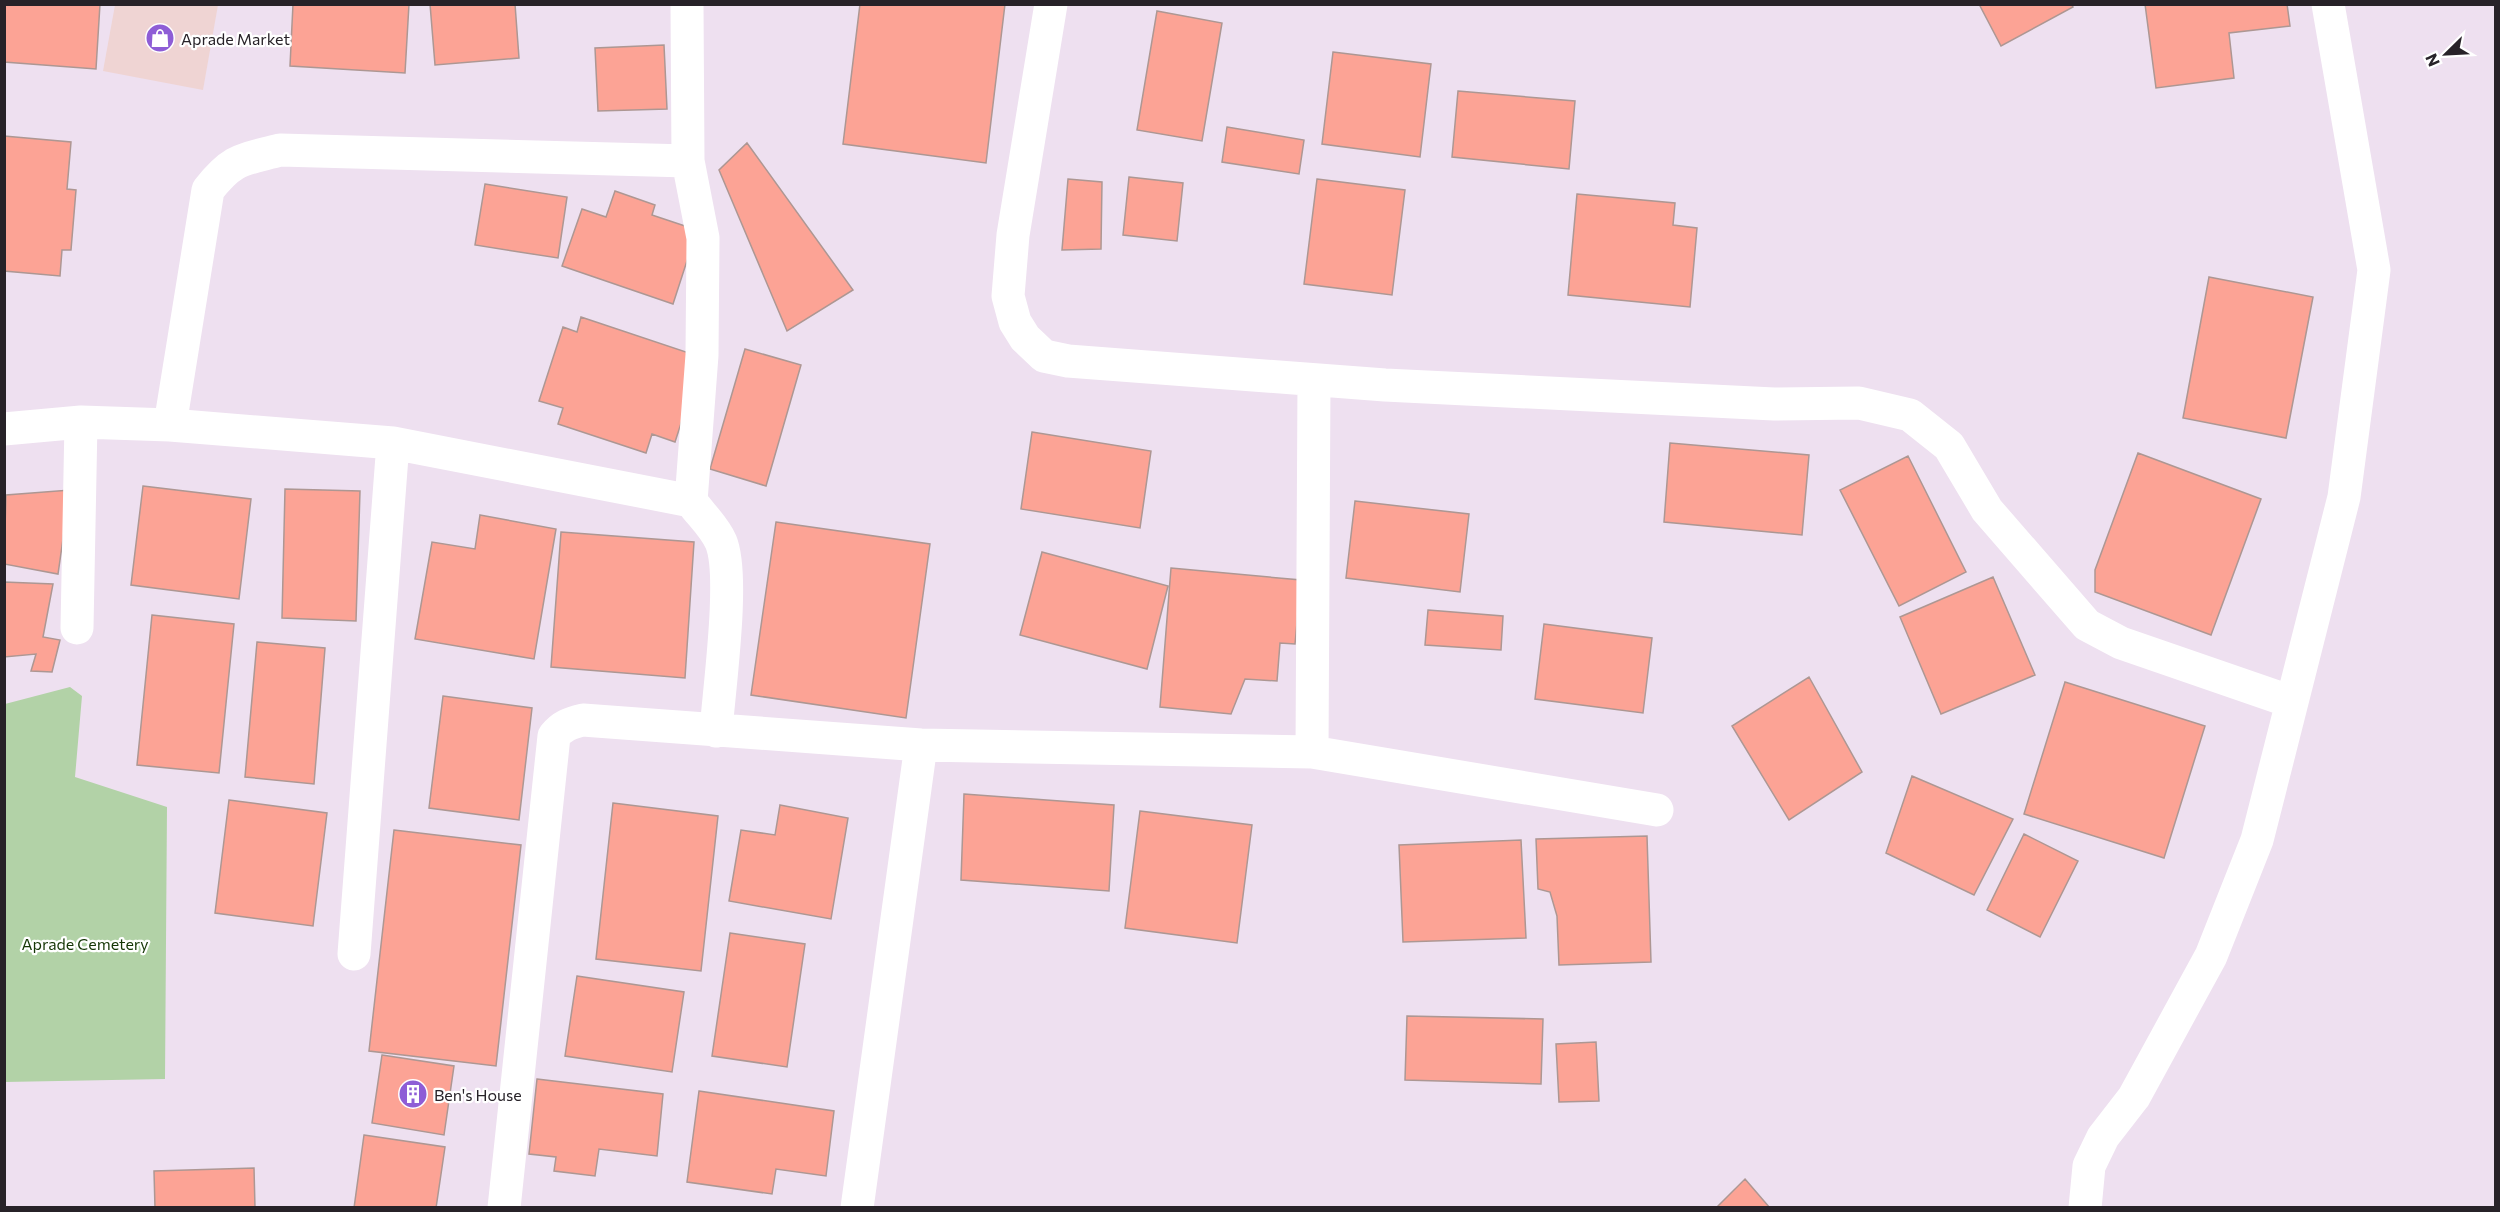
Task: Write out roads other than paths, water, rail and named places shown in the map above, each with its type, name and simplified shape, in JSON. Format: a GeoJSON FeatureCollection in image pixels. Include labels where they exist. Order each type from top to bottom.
{"type":"FeatureCollection","features":[{"type":"Feature","properties":{"kind":"street"},"geometry":{"type":"LineString","coordinates":[[687,4],[688,161],[704,238],[702,355],[691,501]]}},
{"type":"Feature","properties":{"kind":"street"},"geometry":{"type":"LineString","coordinates":[[1052,4],[1011,255],[1008,296],[1024,338],[1044,356],[1068,361],[1314,380],[1774,404],[1859,403],[1910,415],[1949,446],[1988,510],[2087,625],[2121,643],[2292,702]]}},
{"type":"Feature","properties":{"kind":"street"},"geometry":{"type":"LineString","coordinates":[[2085,1208],[2089,1166],[2103,1137],[2134,1097],[2211,956],[2257,840],[2344,497],[2373,270],[2328,4]]}},
{"type":"Feature","properties":{"kind":"street"},"geometry":{"type":"LineString","coordinates":[[170,425],[208,190],[224,170],[240,160],[280,150],[688,161]]}},
{"type":"Feature","properties":{"kind":"street"},"geometry":{"type":"LineString","coordinates":[[1312,752],[1314,380]]}},
{"type":"Feature","properties":{"kind":"street"},"geometry":{"type":"LineString","coordinates":[[77,628],[81,422]]}},
{"type":"Feature","properties":{"kind":"street"},"geometry":{"type":"LineString","coordinates":[[4,429],[81,422],[170,425],[393,443],[691,501],[712,526],[722,543],[726,577],[716,731]]}},
{"type":"Feature","properties":{"kind":"street"},"geometry":{"type":"LineString","coordinates":[[354,954],[393,443]]}},
{"type":"Feature","properties":{"kind":"street"},"geometry":{"type":"LineString","coordinates":[[504,1208],[554,736],[561,728],[583,720],[921,746],[1312,752],[1657,810]]}},
{"type":"Feature","properties":{"kind":"street"},"geometry":{"type":"LineString","coordinates":[[856,1208],[921,746]]}},
{"type":"Feature","properties":{"kind":"place","name":"Aprade Market"},"geometry":{"type":"Point","coordinates":[160,38]}},
{"type":"Feature","properties":{"kind":"place","name":"Ben's House"},"geometry":{"type":"Point","coordinates":[413,1094]}},
{"type":"Feature","properties":{"kind":"park label","name":"Aprade Cemetery"},"geometry":{"type":"Point","coordinates":[85,943]}}]}
